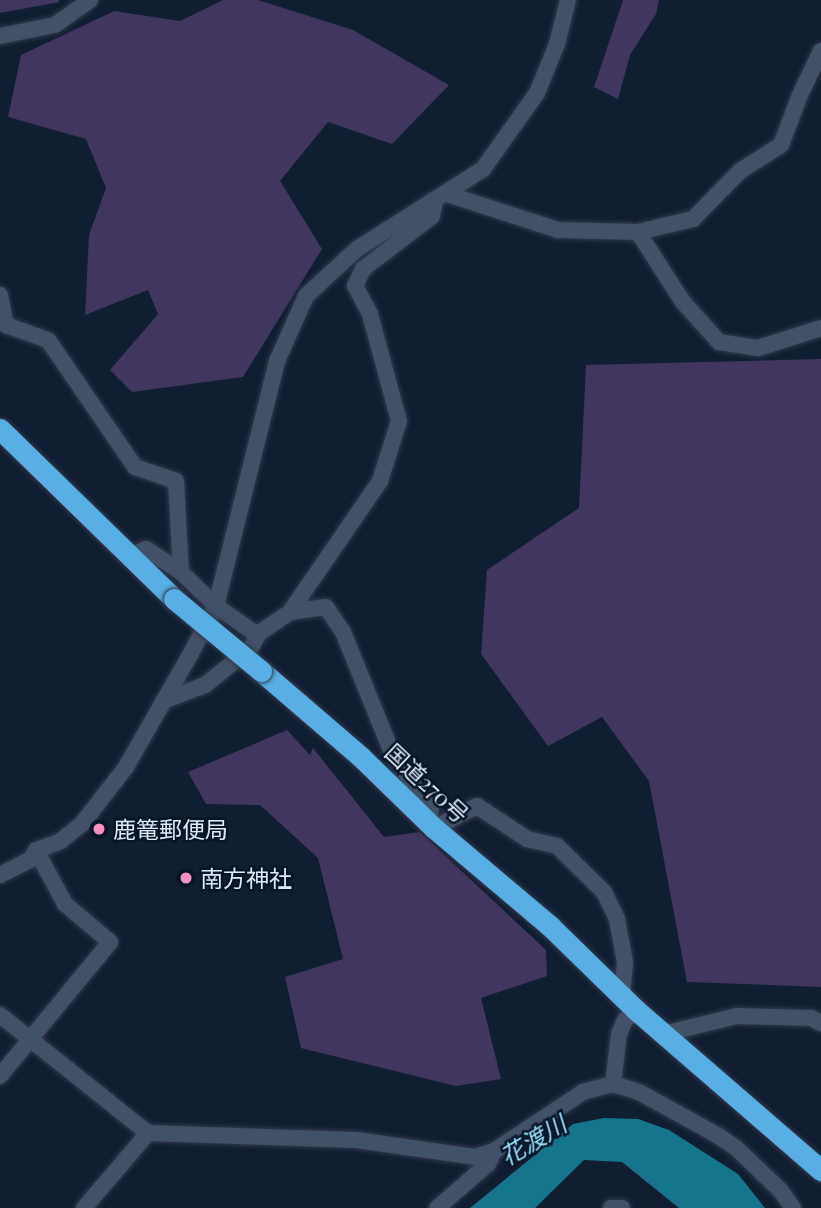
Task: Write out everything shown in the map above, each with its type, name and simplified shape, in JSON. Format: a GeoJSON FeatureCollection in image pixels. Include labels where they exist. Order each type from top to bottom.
{"type":"FeatureCollection","features":[{"type":"Feature","properties":{"kind":"highway","name":"国道270号"},"geometry":{"type":"LineString","coordinates":[[0,429],[128,557],[174,599],[361,757],[431,825],[550,926],[629,1002],[821,1170]]}},
{"type":"Feature","properties":{"kind":"street"},"geometry":{"type":"LineString","coordinates":[[0,36],[55,25],[90,0]]}},
{"type":"Feature","properties":{"kind":"street"},"geometry":{"type":"LineString","coordinates":[[0,875],[32,859],[36,850],[59,842],[81,825],[126,767],[216,606],[277,361],[306,296],[357,249],[483,169],[537,93],[557,44],[568,0]]}},
{"type":"Feature","properties":{"kind":"street"},"geometry":{"type":"LineString","coordinates":[[441,198],[558,230],[638,232],[693,219],[740,171],[781,145],[821,51]]}},
{"type":"Feature","properties":{"kind":"street"},"geometry":{"type":"LineString","coordinates":[[163,701],[205,685],[251,648],[259,633],[290,612],[380,481],[399,421],[370,314],[355,286],[363,269],[432,216],[441,198]]}},
{"type":"Feature","properties":{"kind":"street"},"geometry":{"type":"LineString","coordinates":[[638,232],[683,302],[719,342],[758,348],[821,328]]}},
{"type":"Feature","properties":{"kind":"street"},"geometry":{"type":"LineString","coordinates":[[0,295],[6,325],[48,340],[135,467],[176,481],[181,572]]}},
{"type":"Feature","properties":{"kind":"street"},"geometry":{"type":"LineString","coordinates":[[128,557],[146,549],[181,572],[216,606],[253,632],[259,633]]}},
{"type":"Feature","properties":{"kind":"street"},"geometry":{"type":"LineString","coordinates":[[290,612],[326,607],[342,632],[393,755],[431,809],[431,825],[477,806],[527,839],[557,846],[604,892],[617,919],[629,1002],[619,1034],[613,1084]]}},
{"type":"Feature","properties":{"kind":"street"},"geometry":{"type":"LineString","coordinates":[[0,1076],[110,942],[65,904],[36,850]]}},
{"type":"Feature","properties":{"kind":"street"},"geometry":{"type":"LineString","coordinates":[[0,1015],[148,1133],[356,1140],[467,1156],[494,1151],[572,1098],[597,1086],[613,1084],[639,1092],[726,1141],[780,1190],[793,1208]]}},
{"type":"Feature","properties":{"kind":"street"},"geometry":{"type":"LineString","coordinates":[[667,1033],[737,1016],[811,1018],[821,1024]]}},
{"type":"Feature","properties":{"kind":"street"},"geometry":{"type":"LineString","coordinates":[[84,1208],[148,1133]]}},
{"type":"Feature","properties":{"kind":"street"},"geometry":{"type":"LineString","coordinates":[[437,1208],[488,1164],[494,1151]]}},
{"type":"Feature","properties":{"kind":"street"},"geometry":{"type":"LineString","coordinates":[[611,1208],[622,1208]]}},
{"type":"Feature","properties":{"kind":"shaded area"},"geometry":{"type":"Polygon","coordinates":[[[0,0],[58,0],[60,2],[0,13],[0,0]]]}},
{"type":"Feature","properties":{"kind":"shaded area"},"geometry":{"type":"Polygon","coordinates":[[[223,0],[258,0],[353,30],[449,85],[392,144],[328,122],[280,181],[322,249],[243,377],[132,392],[110,370],[158,314],[148,290],[85,315],[89,235],[106,188],[86,139],[8,117],[21,55],[114,11],[180,21],[223,0]]]}},
{"type":"Feature","properties":{"kind":"shaded area"},"geometry":{"type":"Polygon","coordinates":[[[623,0],[659,0],[656,14],[630,55],[618,99],[594,87],[623,0]]]}},
{"type":"Feature","properties":{"kind":"shaded area"},"geometry":{"type":"Polygon","coordinates":[[[821,359],[821,987],[687,982],[649,781],[602,717],[548,746],[481,654],[487,570],[579,508],[586,365],[821,359]]]}},
{"type":"Feature","properties":{"kind":"shaded area"},"geometry":{"type":"Polygon","coordinates":[[[287,730],[310,755],[313,748],[384,837],[420,832],[546,950],[547,976],[481,998],[501,1079],[456,1086],[301,1048],[285,977],[343,959],[318,858],[260,805],[206,804],[188,772],[287,730]]]}},
{"type":"Feature","properties":{"kind":"water"},"geometry":{"type":"Polygon","coordinates":[[[604,1118],[638,1119],[669,1130],[738,1174],[765,1208],[679,1208],[622,1162],[584,1160],[535,1208],[470,1208],[573,1124],[604,1118]]]}},
{"type":"Feature","properties":{"kind":"place","name":"鹿篭郵便局"},"geometry":{"type":"Point","coordinates":[99,829]}},
{"type":"Feature","properties":{"kind":"place","name":"南方神社"},"geometry":{"type":"Point","coordinates":[186,878]}},
{"type":"Feature","properties":{"kind":"water label","name":"花渡川"},"geometry":{"type":"Point","coordinates":[533,1140]}}]}
